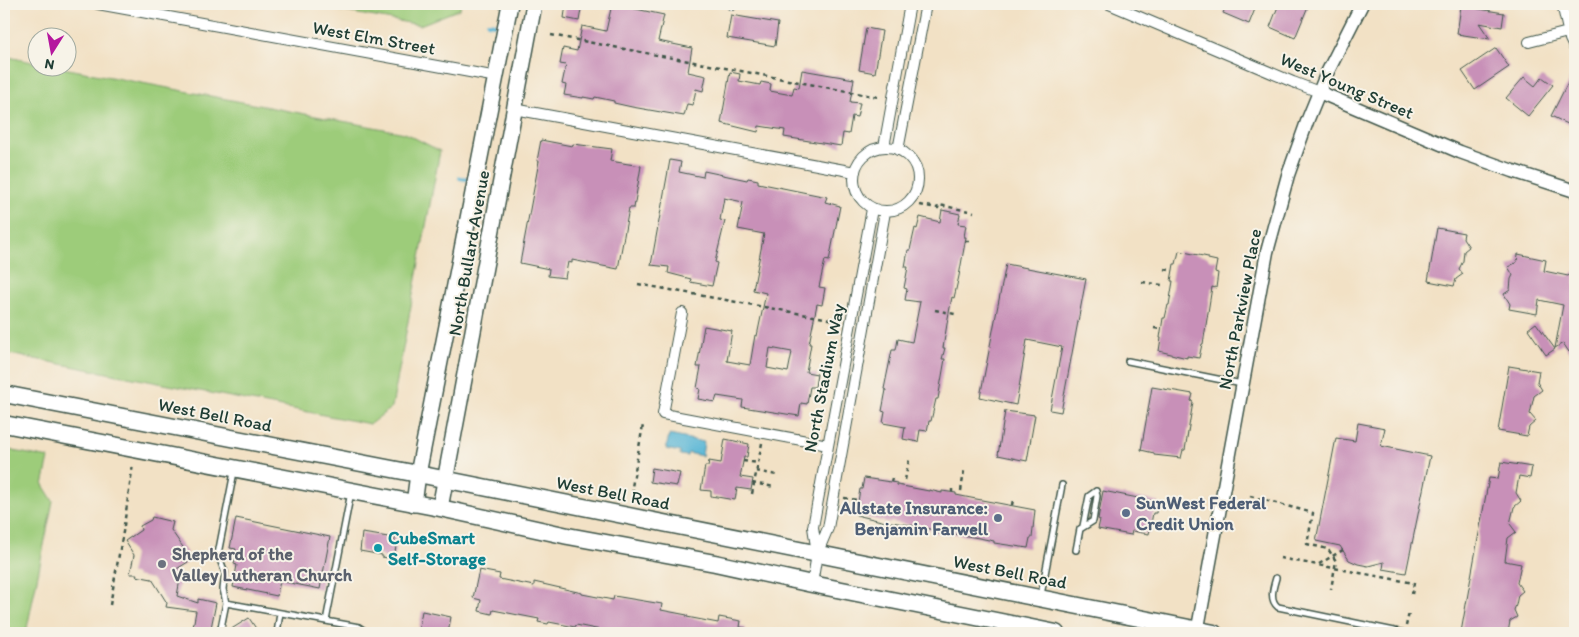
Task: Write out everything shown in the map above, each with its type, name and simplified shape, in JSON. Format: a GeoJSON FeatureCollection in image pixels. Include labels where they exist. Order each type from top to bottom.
{"type":"FeatureCollection","features":[{"type":"Feature","properties":{"kind":"main road","name":"North Bullard Avenue"},"geometry":{"type":"LineString","coordinates":[[414,504],[418,474],[510,4]]}},
{"type":"Feature","properties":{"kind":"main road","name":"North Bullard Avenue"},"geometry":{"type":"LineString","coordinates":[[440,508],[534,4]]}},
{"type":"Feature","properties":{"kind":"main road","name":"West Bell Road"},"geometry":{"type":"LineString","coordinates":[[4,394],[1040,598],[1197,632],[1214,633]]}},
{"type":"Feature","properties":{"kind":"main road"},"geometry":{"type":"LineString","coordinates":[[66,436],[71,408]]}},
{"type":"Feature","properties":{"kind":"main road"},"geometry":{"type":"LineString","coordinates":[[4,424],[440,508],[568,536],[715,563],[1056,633]]}},
{"type":"Feature","properties":{"kind":"street","name":"West Elm Street"},"geometry":{"type":"LineString","coordinates":[[98,4],[496,77]]}},
{"type":"Feature","properties":{"kind":"street"},"geometry":{"type":"LineString","coordinates":[[884,147],[910,4]]}},
{"type":"Feature","properties":{"kind":"street"},"geometry":{"type":"LineString","coordinates":[[898,150],[926,4]]}},
{"type":"Feature","properties":{"kind":"street","name":"West Young Street"},"geometry":{"type":"LineString","coordinates":[[1109,4],[1460,152],[1575,191]]}},
{"type":"Feature","properties":{"kind":"street","name":"North Parkview Place"},"geometry":{"type":"LineString","coordinates":[[1197,632],[1267,252],[1288,175],[1319,92],[1362,4]]}},
{"type":"Feature","properties":{"kind":"street"},"geometry":{"type":"LineString","coordinates":[[1562,4],[1570,39],[1575,49]]}},
{"type":"Feature","properties":{"kind":"street"},"geometry":{"type":"LineString","coordinates":[[1530,42],[1568,32]]}},
{"type":"Feature","properties":{"kind":"street"},"geometry":{"type":"LineString","coordinates":[[514,109],[855,172]]}},
{"type":"Feature","properties":{"kind":"street"},"geometry":{"type":"LineString","coordinates":[[884,147],[898,150],[913,162],[917,172],[918,182],[916,190],[907,204],[893,211],[885,212],[872,209],[857,195],[854,184],[858,164],[864,155],[873,150],[884,147]]}},
{"type":"Feature","properties":{"kind":"street","name":"North Stadium Way"},"geometry":{"type":"LineString","coordinates":[[817,554],[813,527],[872,209]]}},
{"type":"Feature","properties":{"kind":"street","name":"North Stadium Way"},"geometry":{"type":"LineString","coordinates":[[812,584],[817,554],[828,528],[885,212]]}},
{"type":"Feature","properties":{"kind":"street"},"geometry":{"type":"LineString","coordinates":[[682,313],[664,414],[828,445]]}},
{"type":"Feature","properties":{"kind":"lane"},"geometry":{"type":"LineString","coordinates":[[1128,361],[1243,384]]}},
{"type":"Feature","properties":{"kind":"lane"},"geometry":{"type":"LineString","coordinates":[[220,633],[226,603],[223,589],[225,573],[218,554],[234,469]]}},
{"type":"Feature","properties":{"kind":"lane"},"geometry":{"type":"LineString","coordinates":[[1040,598],[1062,485]]}},
{"type":"Feature","properties":{"kind":"lane"},"geometry":{"type":"LineString","coordinates":[[1076,550],[1080,529],[1092,521],[1097,496],[1096,491]]}},
{"type":"Feature","properties":{"kind":"lane"},"geometry":{"type":"LineString","coordinates":[[326,621],[351,492]]}},
{"type":"Feature","properties":{"kind":"lane"},"geometry":{"type":"LineString","coordinates":[[1276,578],[1272,600],[1278,607],[1405,631]]}},
{"type":"Feature","properties":{"kind":"lane"},"geometry":{"type":"LineString","coordinates":[[226,603],[359,627],[368,633]]}},
{"type":"Feature","properties":{"kind":"lane"},"geometry":{"type":"LineString","coordinates":[[276,633],[280,613]]}},
{"type":"Feature","properties":{"kind":"path"},"geometry":{"type":"LineString","coordinates":[[551,35],[878,97]]}},
{"type":"Feature","properties":{"kind":"path"},"geometry":{"type":"LineString","coordinates":[[920,205],[974,212]]}},
{"type":"Feature","properties":{"kind":"path"},"geometry":{"type":"LineString","coordinates":[[1165,269],[1172,271]]}},
{"type":"Feature","properties":{"kind":"path"},"geometry":{"type":"LineString","coordinates":[[1142,282],[1162,285]]}},
{"type":"Feature","properties":{"kind":"path"},"geometry":{"type":"LineString","coordinates":[[638,284],[836,320]]}},
{"type":"Feature","properties":{"kind":"path"},"geometry":{"type":"LineString","coordinates":[[935,310],[955,314]]}},
{"type":"Feature","properties":{"kind":"path"},"geometry":{"type":"LineString","coordinates":[[1154,328],[1161,329]]}},
{"type":"Feature","properties":{"kind":"path"},"geometry":{"type":"LineString","coordinates":[[634,492],[632,486],[643,425]]}},
{"type":"Feature","properties":{"kind":"path"},"geometry":{"type":"LineString","coordinates":[[752,494],[762,442]]}},
{"type":"Feature","properties":{"kind":"path"},"geometry":{"type":"LineString","coordinates":[[905,480],[909,460]]}},
{"type":"Feature","properties":{"kind":"path"},"geometry":{"type":"LineString","coordinates":[[743,461],[758,463]]}},
{"type":"Feature","properties":{"kind":"path"},"geometry":{"type":"LineString","coordinates":[[110,605],[124,532],[133,464]]}},
{"type":"Feature","properties":{"kind":"path"},"geometry":{"type":"LineString","coordinates":[[756,471],[777,475]]}},
{"type":"Feature","properties":{"kind":"path"},"geometry":{"type":"LineString","coordinates":[[960,490],[964,471]]}},
{"type":"Feature","properties":{"kind":"path"},"geometry":{"type":"LineString","coordinates":[[891,482],[892,478]]}},
{"type":"Feature","properties":{"kind":"path"},"geometry":{"type":"LineString","coordinates":[[753,483],[775,487]]}},
{"type":"Feature","properties":{"kind":"path"},"geometry":{"type":"LineString","coordinates":[[1250,496],[1312,513],[1307,544],[1328,549],[1336,561],[1331,589]]}},
{"type":"Feature","properties":{"kind":"path"},"geometry":{"type":"LineString","coordinates":[[842,498],[858,500]]}},
{"type":"Feature","properties":{"kind":"path"},"geometry":{"type":"LineString","coordinates":[[1012,505],[1013,500]]}},
{"type":"Feature","properties":{"kind":"path"},"geometry":{"type":"LineString","coordinates":[[1317,565],[1342,550]]}},
{"type":"Feature","properties":{"kind":"path"},"geometry":{"type":"LineString","coordinates":[[1280,558],[1414,583],[1412,594]]}},
{"type":"Feature","properties":{"kind":"path"},"geometry":{"type":"LineString","coordinates":[[1405,631],[1409,613]]}},
{"type":"Feature","properties":{"kind":"green space"},"geometry":{"type":"Polygon","coordinates":[[[303,4],[461,4],[460,9],[420,25],[303,4]]]}},
{"type":"Feature","properties":{"kind":"green space"},"geometry":{"type":"Polygon","coordinates":[[[4,56],[28,61],[28,78],[78,78],[78,71],[405,133],[440,151],[392,407],[370,424],[4,353],[4,56]]]}},
{"type":"Feature","properties":{"kind":"green space"},"geometry":{"type":"Polygon","coordinates":[[[4,449],[49,458],[43,485],[53,501],[26,633],[4,633],[4,449]]]}},
{"type":"Feature","properties":{"kind":"water"},"geometry":{"type":"Polygon","coordinates":[[[669,435],[704,442],[702,456],[688,453],[687,456],[680,455],[680,452],[666,449],[669,435]]]}},
{"type":"Feature","properties":{"kind":"building"},"geometry":{"type":"Polygon","coordinates":[[[566,4],[582,4],[579,21],[564,18],[566,4]]]}},
{"type":"Feature","properties":{"kind":"building"},"geometry":{"type":"Polygon","coordinates":[[[612,4],[664,15],[658,41],[692,48],[688,72],[706,76],[703,91],[696,89],[693,105],[687,104],[684,116],[632,107],[595,97],[594,99],[564,95],[566,85],[562,84],[566,65],[560,64],[563,48],[577,51],[582,26],[606,31],[612,4]]]}},
{"type":"Feature","properties":{"kind":"building"},"geometry":{"type":"Polygon","coordinates":[[[1227,4],[1257,4],[1249,24],[1223,13],[1227,4]]]}},
{"type":"Feature","properties":{"kind":"building"},"geometry":{"type":"Polygon","coordinates":[[[1279,4],[1309,4],[1295,38],[1270,27],[1279,4]]]}},
{"type":"Feature","properties":{"kind":"building"},"geometry":{"type":"Polygon","coordinates":[[[1461,6],[1504,13],[1502,27],[1479,23],[1490,39],[1457,34],[1461,6]]]}},
{"type":"Feature","properties":{"kind":"building"},"geometry":{"type":"Polygon","coordinates":[[[731,15],[778,23],[775,46],[727,38],[731,15]]]}},
{"type":"Feature","properties":{"kind":"building"},"geometry":{"type":"Polygon","coordinates":[[[866,28],[882,31],[875,73],[859,70],[866,28]]]}},
{"type":"Feature","properties":{"kind":"building"},"geometry":{"type":"Polygon","coordinates":[[[1496,48],[1509,67],[1475,90],[1462,71],[1496,48]]]}},
{"type":"Feature","properties":{"kind":"building"},"geometry":{"type":"Polygon","coordinates":[[[1575,68],[1575,115],[1570,125],[1551,116],[1575,68]]]}},
{"type":"Feature","properties":{"kind":"building"},"geometry":{"type":"Polygon","coordinates":[[[802,70],[854,79],[850,102],[860,103],[857,117],[852,116],[849,134],[843,133],[841,146],[784,137],[785,130],[759,126],[758,132],[721,123],[730,72],[740,74],[739,81],[760,85],[761,82],[771,84],[770,91],[792,95],[794,87],[799,88],[802,70]]]}},
{"type":"Feature","properties":{"kind":"building"},"geometry":{"type":"Polygon","coordinates":[[[1524,77],[1535,86],[1542,77],[1553,85],[1528,116],[1506,98],[1524,77]]]}},
{"type":"Feature","properties":{"kind":"building"},"geometry":{"type":"Polygon","coordinates":[[[541,140],[572,146],[573,144],[612,149],[610,161],[641,166],[634,208],[629,208],[618,269],[572,260],[572,263],[568,262],[565,278],[548,276],[549,269],[520,263],[539,161],[537,161],[541,140]]]}},
{"type":"Feature","properties":{"kind":"building"},"geometry":{"type":"Polygon","coordinates":[[[670,160],[681,162],[679,172],[703,177],[704,171],[747,180],[748,178],[758,180],[758,183],[827,197],[825,202],[840,206],[829,261],[825,260],[819,287],[825,288],[822,305],[817,304],[809,344],[811,344],[806,372],[817,374],[815,387],[810,387],[807,404],[801,403],[799,416],[742,407],[743,400],[717,396],[715,402],[698,399],[700,389],[697,388],[701,367],[697,367],[704,326],[732,331],[727,361],[750,365],[755,335],[757,336],[766,293],[753,290],[764,234],[738,229],[743,202],[724,198],[720,220],[725,221],[715,262],[717,263],[712,286],[690,282],[691,279],[668,273],[669,267],[651,265],[670,160]],[[770,348],[767,368],[788,372],[792,352],[770,348]]]}},
{"type":"Feature","properties":{"kind":"building"},"geometry":{"type":"Polygon","coordinates":[[[942,210],[960,214],[958,224],[966,225],[964,237],[966,237],[959,276],[948,318],[942,359],[945,359],[938,399],[936,399],[927,431],[920,430],[918,442],[903,439],[905,427],[883,423],[885,412],[882,411],[886,390],[884,389],[892,350],[896,350],[898,339],[912,342],[920,302],[905,300],[907,289],[904,288],[908,267],[905,267],[908,250],[910,250],[915,228],[917,229],[920,217],[940,222],[942,210]]]}},
{"type":"Feature","properties":{"kind":"building"},"geometry":{"type":"Polygon","coordinates":[[[1437,228],[1464,233],[1463,238],[1469,247],[1464,251],[1463,261],[1459,269],[1463,274],[1456,279],[1454,286],[1428,281],[1437,228]]]}},
{"type":"Feature","properties":{"kind":"building"},"geometry":{"type":"Polygon","coordinates":[[[1179,251],[1208,257],[1208,259],[1217,261],[1215,272],[1218,273],[1216,288],[1212,287],[1199,358],[1187,356],[1187,358],[1159,351],[1163,318],[1165,318],[1169,305],[1174,264],[1176,264],[1179,251]]]}},
{"type":"Feature","properties":{"kind":"building"},"geometry":{"type":"Polygon","coordinates":[[[1518,254],[1546,260],[1544,271],[1568,276],[1575,271],[1575,347],[1569,352],[1563,343],[1555,348],[1563,305],[1539,300],[1537,314],[1509,309],[1510,304],[1504,294],[1510,290],[1513,275],[1508,267],[1517,262],[1518,254]]]}},
{"type":"Feature","properties":{"kind":"building"},"geometry":{"type":"Polygon","coordinates":[[[1006,264],[1086,279],[1061,412],[1050,410],[1062,347],[1027,340],[1016,405],[980,397],[1006,264]]]}},
{"type":"Feature","properties":{"kind":"building"},"geometry":{"type":"Polygon","coordinates":[[[1536,323],[1555,349],[1546,355],[1528,329],[1536,323]]]}},
{"type":"Feature","properties":{"kind":"building"},"geometry":{"type":"Polygon","coordinates":[[[1509,366],[1539,371],[1537,382],[1542,390],[1534,396],[1530,414],[1536,421],[1529,427],[1527,436],[1498,431],[1509,366]]]}},
{"type":"Feature","properties":{"kind":"building"},"geometry":{"type":"Polygon","coordinates":[[[1152,387],[1193,394],[1185,450],[1183,450],[1181,458],[1154,455],[1154,453],[1141,450],[1152,387]]]}},
{"type":"Feature","properties":{"kind":"building"},"geometry":{"type":"Polygon","coordinates":[[[1005,411],[1035,415],[1027,461],[998,455],[1005,411]]]}},
{"type":"Feature","properties":{"kind":"building"},"geometry":{"type":"Polygon","coordinates":[[[1358,423],[1385,428],[1381,446],[1430,456],[1406,573],[1383,569],[1384,562],[1368,566],[1358,564],[1349,560],[1340,546],[1316,541],[1336,438],[1355,441],[1358,423]]]}},
{"type":"Feature","properties":{"kind":"building"},"geometry":{"type":"Polygon","coordinates":[[[725,439],[749,444],[740,477],[753,479],[751,490],[737,488],[735,500],[711,496],[711,491],[701,490],[705,466],[708,466],[709,461],[721,463],[725,439]]]}},
{"type":"Feature","properties":{"kind":"building"},"geometry":{"type":"Polygon","coordinates":[[[1501,462],[1532,467],[1530,478],[1519,476],[1516,493],[1521,501],[1514,507],[1510,524],[1516,532],[1508,538],[1505,561],[1521,564],[1517,583],[1523,591],[1518,595],[1514,610],[1517,617],[1510,621],[1508,633],[1461,632],[1489,478],[1498,479],[1501,462]]]}},
{"type":"Feature","properties":{"kind":"building"},"geometry":{"type":"Polygon","coordinates":[[[652,468],[680,473],[677,486],[650,482],[652,468]]]}},
{"type":"Feature","properties":{"kind":"building"},"geometry":{"type":"Polygon","coordinates":[[[864,478],[897,483],[897,485],[929,491],[956,493],[956,495],[1035,510],[1032,538],[1030,538],[1028,548],[994,543],[994,541],[950,533],[950,535],[933,532],[933,530],[922,527],[890,523],[856,515],[860,489],[862,489],[864,478]]]}},
{"type":"Feature","properties":{"kind":"building","name":"SunWest Federal Credit Union"},"geometry":{"type":"Polygon","coordinates":[[[1103,491],[1158,502],[1156,513],[1153,513],[1149,534],[1132,531],[1131,535],[1098,529],[1103,491]]]}},
{"type":"Feature","properties":{"kind":"building","name":"Shepherd of the Valley Lutheran Church"},"geometry":{"type":"Polygon","coordinates":[[[152,517],[173,522],[171,530],[187,553],[185,554],[188,562],[175,570],[180,579],[177,596],[198,603],[198,599],[216,603],[210,633],[192,633],[196,611],[166,607],[167,603],[152,579],[136,576],[137,574],[130,574],[134,555],[125,541],[141,530],[140,526],[151,520],[152,517]]]}},
{"type":"Feature","properties":{"kind":"building"},"geometry":{"type":"Polygon","coordinates":[[[236,518],[330,537],[320,589],[280,581],[277,596],[233,587],[237,565],[234,564],[236,549],[230,548],[236,518]]]}},
{"type":"Feature","properties":{"kind":"building","name":"CubeSmart Self-Storage"},"geometry":{"type":"Polygon","coordinates":[[[362,533],[395,538],[394,559],[360,551],[362,533]]]}},
{"type":"Feature","properties":{"kind":"building"},"geometry":{"type":"Polygon","coordinates":[[[479,570],[500,574],[499,579],[534,586],[534,582],[613,600],[614,596],[662,604],[661,610],[687,615],[687,617],[718,623],[719,617],[741,621],[740,627],[746,628],[745,633],[616,633],[576,625],[575,627],[549,622],[548,624],[538,622],[539,619],[493,610],[492,614],[479,611],[481,600],[473,598],[479,570]]]}},
{"type":"Feature","properties":{"kind":"building"},"geometry":{"type":"Polygon","coordinates":[[[422,611],[451,617],[448,633],[418,633],[422,611]]]}},
{"type":"Feature","properties":{"kind":"building"},"geometry":{"type":"Polygon","coordinates":[[[249,618],[259,633],[225,633],[249,618]]]}},
{"type":"Feature","properties":{"kind":"waterway"},"geometry":{"type":"LineString","coordinates":[[488,23],[495,24]]}},
{"type":"Feature","properties":{"kind":"waterway"},"geometry":{"type":"LineString","coordinates":[[460,178],[467,179]]}},
{"type":"Feature","properties":{"kind":"place","name":"SunWest Federal Credit Union"},"geometry":{"type":"Point","coordinates":[1126,513]}},
{"type":"Feature","properties":{"kind":"place","name":"Allstate Insurance: Benjamin Farwell"},"geometry":{"type":"Point","coordinates":[998,518]}},
{"type":"Feature","properties":{"kind":"place","name":"CubeSmart Self-Storage"},"geometry":{"type":"Point","coordinates":[378,548]}},
{"type":"Feature","properties":{"kind":"place","name":"Shepherd of the Valley Lutheran Church"},"geometry":{"type":"Point","coordinates":[162,564]}}]}
